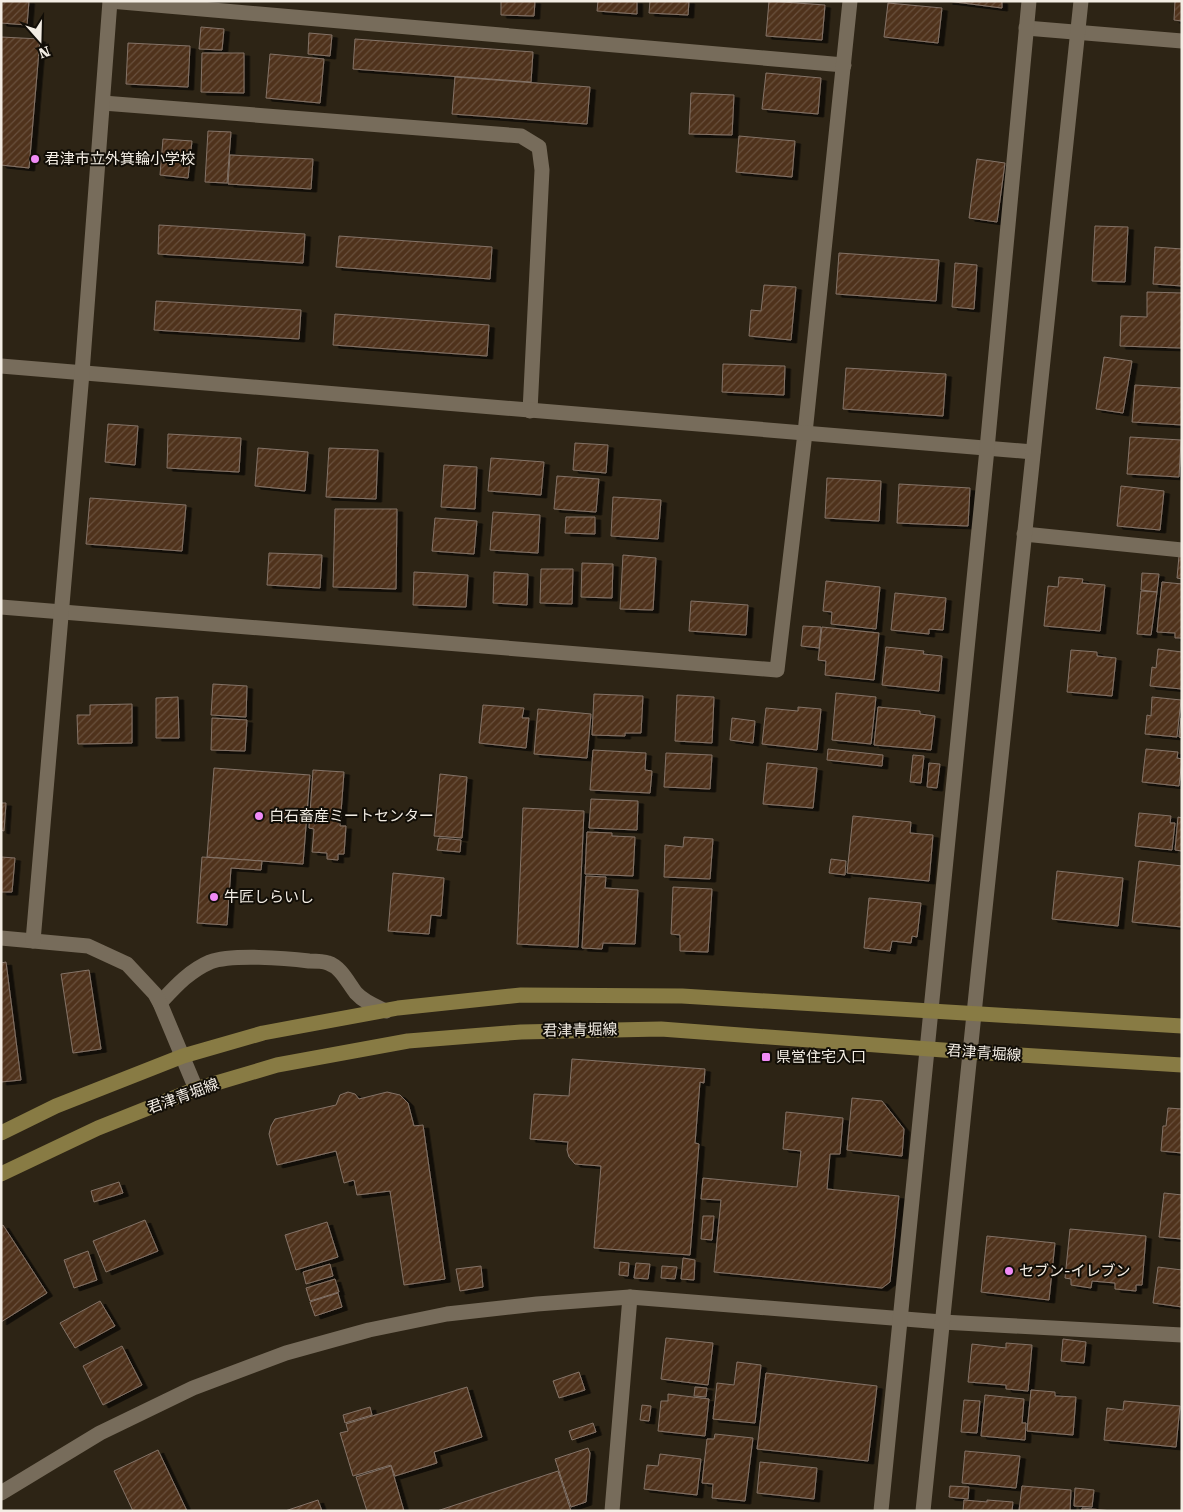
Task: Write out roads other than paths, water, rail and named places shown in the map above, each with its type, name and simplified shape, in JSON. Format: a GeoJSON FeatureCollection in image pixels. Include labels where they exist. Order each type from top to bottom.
{"type":"FeatureCollection","features":[{"type":"Feature","properties":{"kind":"main road"},"geometry":{"type":"LineString","coordinates":[[1,1133],[56,1106],[183,1056],[263,1033],[386,1011],[530,995],[682,996],[1182,1026]]}},
{"type":"Feature","properties":{"kind":"main road","name":"君津青堀線"},"geometry":{"type":"LineString","coordinates":[[1,1174],[98,1128],[196,1089],[277,1065],[408,1041],[521,1032],[661,1029],[970,1052],[1182,1065]]}},
{"type":"Feature","properties":{"kind":"street"},"geometry":{"type":"LineString","coordinates":[[33,941],[82,373],[110,1],[844,65]]}},
{"type":"Feature","properties":{"kind":"street"},"geometry":{"type":"LineString","coordinates":[[1,607],[777,670],[805,433],[850,1]]}},
{"type":"Feature","properties":{"kind":"street"},"geometry":{"type":"LineString","coordinates":[[881,1511],[987,449],[1029,1]]}},
{"type":"Feature","properties":{"kind":"street"},"geometry":{"type":"LineString","coordinates":[[923,1511],[1081,1]]}},
{"type":"Feature","properties":{"kind":"street"},"geometry":{"type":"LineString","coordinates":[[1026,28],[1182,41]]}},
{"type":"Feature","properties":{"kind":"street"},"geometry":{"type":"LineString","coordinates":[[103,103],[521,136],[539,147],[542,170],[530,411]]}},
{"type":"Feature","properties":{"kind":"street"},"geometry":{"type":"LineString","coordinates":[[1,366],[1033,452]]}},
{"type":"Feature","properties":{"kind":"street"},"geometry":{"type":"LineString","coordinates":[[1024,534],[1182,550]]}},
{"type":"Feature","properties":{"kind":"street"},"geometry":{"type":"LineString","coordinates":[[1,938],[88,946],[127,964],[155,994],[160,1003],[196,1089]]}},
{"type":"Feature","properties":{"kind":"street"},"geometry":{"type":"LineString","coordinates":[[160,1003],[196,969],[212,961],[278,958],[329,963],[343,974],[357,994],[370,1004],[386,1011]]}},
{"type":"Feature","properties":{"kind":"street"},"geometry":{"type":"LineString","coordinates":[[612,1511],[630,1297]]}},
{"type":"Feature","properties":{"kind":"street"},"geometry":{"type":"LineString","coordinates":[[1,1493],[100,1433],[193,1388],[286,1353],[369,1330],[447,1314],[538,1304],[630,1297],[942,1322],[1182,1335]]}},
{"type":"Feature","properties":{"kind":"place","name":"君津市立外箕輪小学校"},"geometry":{"type":"Point","coordinates":[35,159]}},
{"type":"Feature","properties":{"kind":"place","name":"白石畜産ミートセンター"},"geometry":{"type":"Point","coordinates":[259,816]}},
{"type":"Feature","properties":{"kind":"place","name":"牛匠しらいし"},"geometry":{"type":"Point","coordinates":[214,897]}},
{"type":"Feature","properties":{"kind":"place","name":"県営住宅入口"},"geometry":{"type":"Point","coordinates":[766,1057]}},
{"type":"Feature","properties":{"kind":"place","name":"セブン-イレブン"},"geometry":{"type":"Point","coordinates":[1009,1271]}}]}
